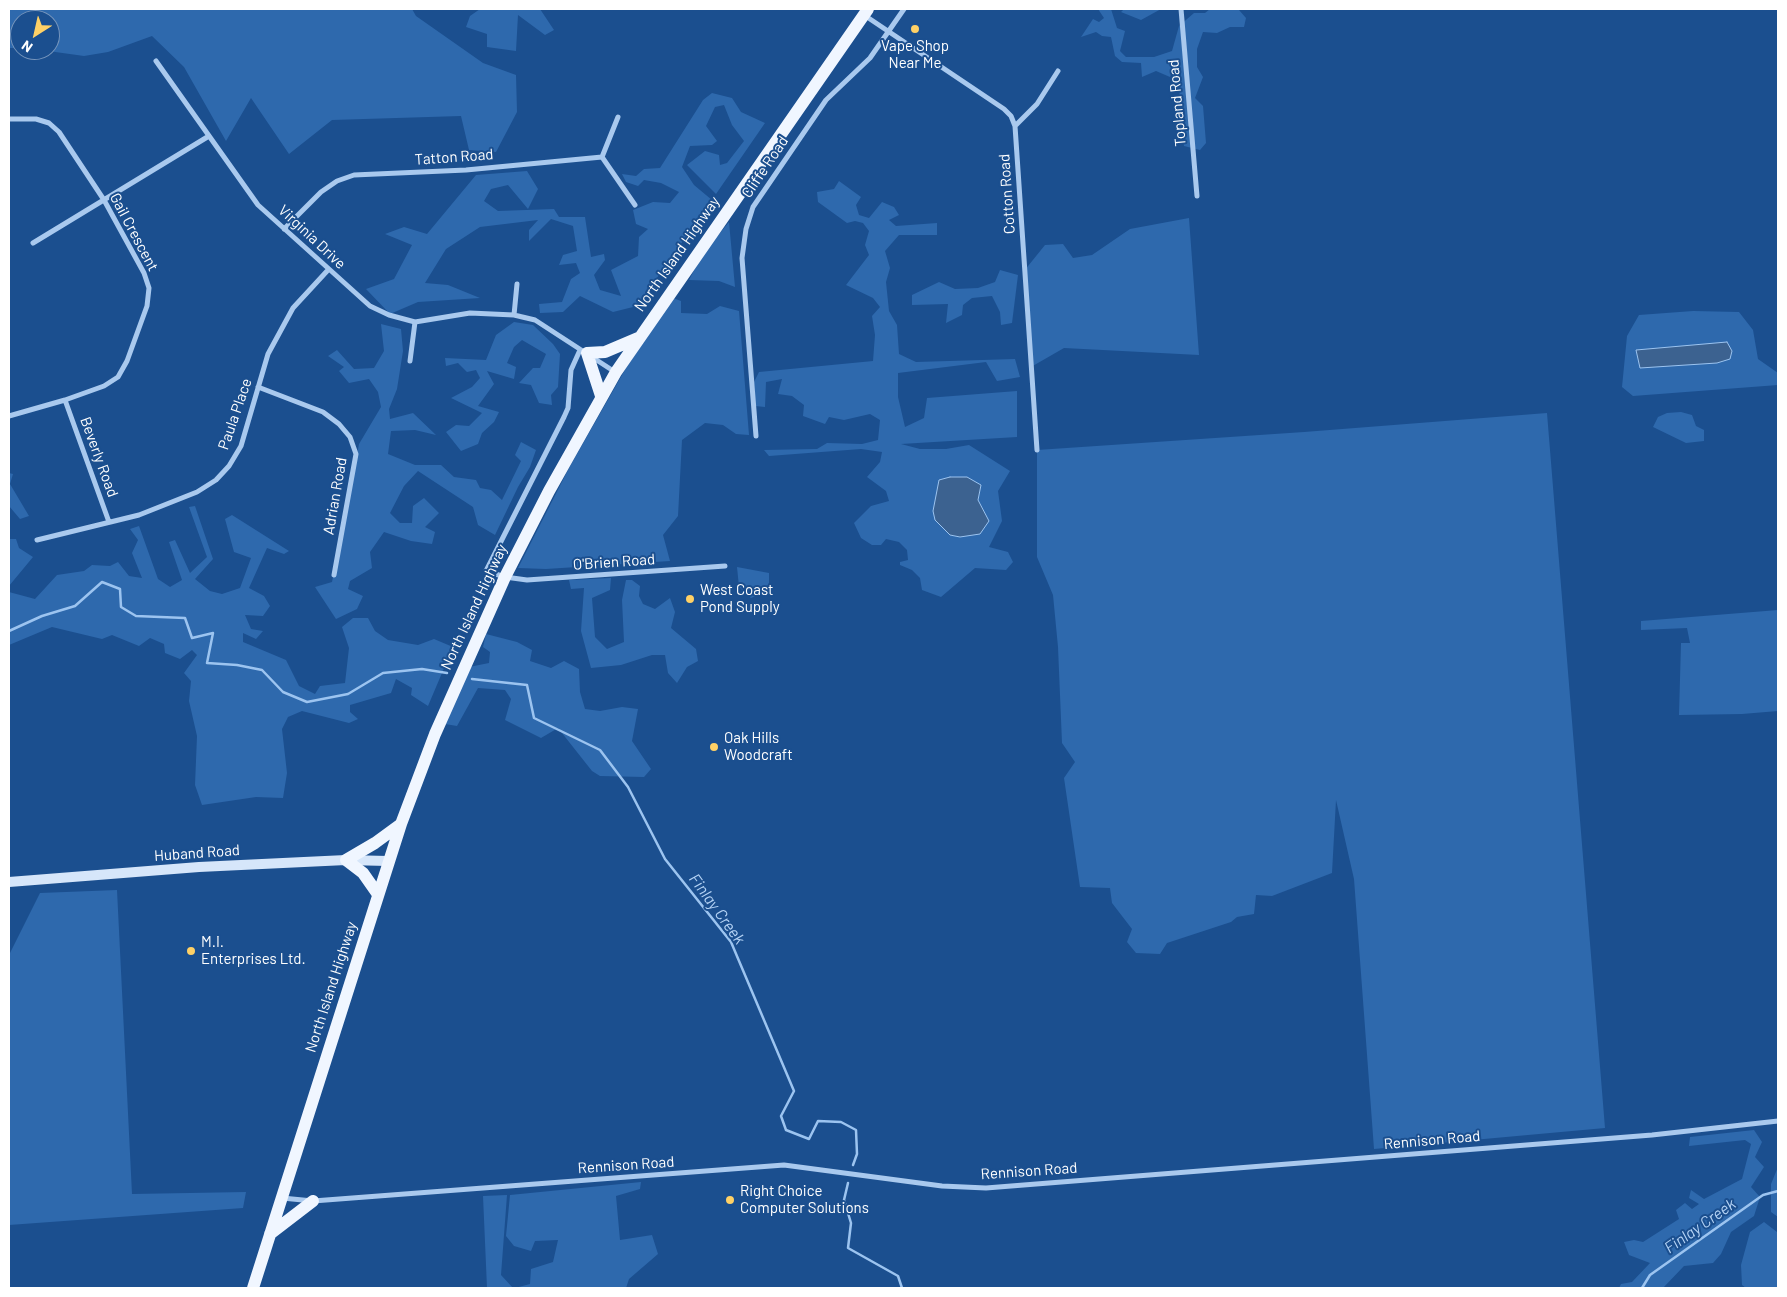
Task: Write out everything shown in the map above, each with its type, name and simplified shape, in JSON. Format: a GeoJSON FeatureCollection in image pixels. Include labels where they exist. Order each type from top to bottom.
{"type":"FeatureCollection","features":[{"type":"Feature","properties":{"kind":"main road","name":"North Island Highway"},"geometry":{"type":"LineString","coordinates":[[252,1288],[401,824],[435,734],[505,577],[549,491],[616,372],[866,12]]}},
{"type":"Feature","properties":{"kind":"main road"},"geometry":{"type":"LineString","coordinates":[[602,396],[583,352],[605,352],[638,338]]}},
{"type":"Feature","properties":{"kind":"main road"},"geometry":{"type":"LineString","coordinates":[[378,893],[363,873],[346,860],[375,844],[401,824]]}},
{"type":"Feature","properties":{"kind":"main road"},"geometry":{"type":"LineString","coordinates":[[270,1234],[313,1201]]}},
{"type":"Feature","properties":{"kind":"street","name":"Cliffe Road"},"geometry":{"type":"LineString","coordinates":[[756,436],[742,258],[746,230],[753,207],[826,100],[862,67],[904,9]]}},
{"type":"Feature","properties":{"kind":"street","name":"Topland Road"},"geometry":{"type":"LineString","coordinates":[[1181,9],[1197,196]]}},
{"type":"Feature","properties":{"kind":"street"},"geometry":{"type":"LineString","coordinates":[[866,12],[889,32],[1004,109],[1015,126],[1037,104],[1058,71]]}},
{"type":"Feature","properties":{"kind":"street","name":"Virginia Drive"},"geometry":{"type":"LineString","coordinates":[[156,61],[258,205],[370,306],[389,315],[415,322],[470,314],[514,314],[535,320],[616,372]]}},
{"type":"Feature","properties":{"kind":"street"},"geometry":{"type":"LineString","coordinates":[[618,117],[602,157],[634,205]]}},
{"type":"Feature","properties":{"kind":"street","name":"Gail Crescent"},"geometry":{"type":"LineString","coordinates":[[9,119],[36,119],[49,123],[59,132],[104,200],[144,272],[149,288],[147,306],[127,361],[118,377],[104,386],[66,400],[9,416]]}},
{"type":"Feature","properties":{"kind":"street","name":"Cotton Road"},"geometry":{"type":"LineString","coordinates":[[1015,126],[1037,450]]}},
{"type":"Feature","properties":{"kind":"street"},"geometry":{"type":"LineString","coordinates":[[33,243],[209,136]]}},
{"type":"Feature","properties":{"kind":"street","name":"Tatton Road"},"geometry":{"type":"LineString","coordinates":[[284,229],[321,192],[337,181],[354,176],[466,170],[602,157]]}},
{"type":"Feature","properties":{"kind":"street","name":"Paula Place"},"geometry":{"type":"LineString","coordinates":[[36,540],[139,515],[198,492],[216,480],[229,466],[241,446],[268,354],[294,308],[328,270]]}},
{"type":"Feature","properties":{"kind":"street"},"geometry":{"type":"LineString","coordinates":[[514,314],[517,284]]}},
{"type":"Feature","properties":{"kind":"street"},"geometry":{"type":"LineString","coordinates":[[410,361],[415,322]]}},
{"type":"Feature","properties":{"kind":"street"},"geometry":{"type":"LineString","coordinates":[[505,577],[486,571],[568,408],[571,370],[583,352]]}},
{"type":"Feature","properties":{"kind":"street","name":"Adrian Road"},"geometry":{"type":"LineString","coordinates":[[258,387],[323,412],[339,424],[350,437],[356,454],[334,575]]}},
{"type":"Feature","properties":{"kind":"street","name":"Beverly Road"},"geometry":{"type":"LineString","coordinates":[[66,400],[109,522]]}},
{"type":"Feature","properties":{"kind":"street","name":"O'Brien Road"},"geometry":{"type":"LineString","coordinates":[[505,577],[527,580],[725,566]]}},
{"type":"Feature","properties":{"kind":"street","name":"Huband Road"},"geometry":{"type":"LineString","coordinates":[[9,882],[199,867],[346,860],[388,862]]}},
{"type":"Feature","properties":{"kind":"street","name":"Rennison Road"},"geometry":{"type":"LineString","coordinates":[[281,1198],[313,1201],[784,1165],[942,1186],[986,1188],[1642,1136],[1778,1121]]}},
{"type":"Feature","properties":{"kind":"shaded area"},"geometry":{"type":"Polygon","coordinates":[[[9,9],[412,9],[416,16],[483,63],[516,75],[517,112],[496,152],[469,150],[461,116],[332,120],[289,154],[251,98],[226,141],[184,67],[152,36],[108,52],[84,56],[60,53],[60,10],[10,10],[9,48],[9,9]]]}},
{"type":"Feature","properties":{"kind":"shaded area"},"geometry":{"type":"Polygon","coordinates":[[[480,9],[540,9],[554,30],[545,35],[518,15],[516,51],[487,47],[487,34],[466,27],[470,16],[480,9]]]}},
{"type":"Feature","properties":{"kind":"shaded area"},"geometry":{"type":"Polygon","coordinates":[[[1098,9],[1111,9],[1117,28],[1125,31],[1120,51],[1126,57],[1154,57],[1172,51],[1179,26],[1194,13],[1205,13],[1210,9],[1232,9],[1239,10],[1246,18],[1244,27],[1230,27],[1217,33],[1203,32],[1197,49],[1197,67],[1203,77],[1195,98],[1203,106],[1206,143],[1200,150],[1184,146],[1179,103],[1181,69],[1174,66],[1170,77],[1156,71],[1142,77],[1141,63],[1122,62],[1115,56],[1111,37],[1102,36],[1096,32],[1081,37],[1093,19],[1099,22],[1104,18],[1098,9]]]}},
{"type":"Feature","properties":{"kind":"shaded area"},"geometry":{"type":"Polygon","coordinates":[[[1124,9],[1161,9],[1141,20],[1121,12],[1124,9]]]}},
{"type":"Feature","properties":{"kind":"shaded area"},"geometry":{"type":"Polygon","coordinates":[[[712,93],[732,98],[741,112],[765,123],[716,194],[687,165],[705,151],[719,155],[720,165],[727,163],[744,141],[732,125],[724,105],[715,107],[706,126],[717,141],[712,145],[690,146],[682,167],[694,185],[712,200],[637,306],[613,312],[580,296],[563,312],[540,313],[539,304],[562,302],[571,279],[580,273],[576,263],[559,265],[563,255],[577,251],[573,226],[551,219],[529,241],[529,230],[538,220],[480,227],[446,249],[425,283],[448,285],[480,298],[418,302],[390,314],[366,289],[394,279],[412,245],[385,234],[404,227],[427,234],[476,175],[527,171],[538,189],[528,209],[508,185],[491,189],[484,201],[498,211],[554,209],[559,217],[585,217],[591,257],[604,254],[605,260],[594,275],[600,290],[621,296],[611,270],[638,256],[639,237],[648,229],[636,224],[633,210],[653,202],[670,203],[679,192],[661,183],[644,180],[638,186],[626,182],[622,174],[636,176],[644,169],[660,168],[703,100],[712,93]]]}},
{"type":"Feature","properties":{"kind":"shaded area"},"geometry":{"type":"Polygon","coordinates":[[[839,181],[861,197],[856,205],[859,215],[869,218],[882,202],[894,207],[899,215],[889,220],[896,226],[937,223],[937,235],[899,235],[885,251],[890,268],[886,282],[889,311],[897,325],[899,354],[916,362],[1015,359],[1020,377],[997,381],[986,362],[898,373],[898,397],[905,427],[924,418],[927,398],[1017,391],[1017,437],[901,444],[920,449],[946,449],[969,445],[1010,471],[998,491],[1002,521],[989,547],[1008,552],[1013,562],[1006,570],[975,568],[941,597],[922,590],[920,578],[912,570],[900,565],[900,562],[908,560],[907,550],[899,542],[886,539],[881,545],[872,545],[861,538],[854,523],[871,506],[889,501],[886,491],[867,477],[880,462],[882,452],[861,449],[769,456],[764,450],[817,449],[827,443],[862,444],[878,440],[880,420],[870,414],[844,420],[829,417],[825,424],[803,416],[804,405],[792,396],[778,394],[782,379],[766,382],[765,407],[755,406],[754,382],[759,372],[873,361],[875,335],[872,316],[880,307],[873,298],[846,285],[869,255],[865,245],[869,231],[863,223],[855,221],[847,223],[818,202],[817,192],[834,189],[839,181]],[[978,500],[945,527],[950,535],[989,521],[978,500]]]}},
{"type":"Feature","properties":{"kind":"shaded area"},"geometry":{"type":"Polygon","coordinates":[[[1189,218],[1199,355],[1064,348],[1031,367],[1024,271],[1045,245],[1063,244],[1073,258],[1092,255],[1130,229],[1189,218]]]}},
{"type":"Feature","properties":{"kind":"shaded area"},"geometry":{"type":"Polygon","coordinates":[[[729,222],[735,287],[719,281],[689,280],[702,255],[729,222]]]}},
{"type":"Feature","properties":{"kind":"shaded area"},"geometry":{"type":"Polygon","coordinates":[[[1000,270],[1018,275],[1012,323],[1001,325],[1000,312],[992,296],[972,298],[963,305],[962,315],[946,323],[948,304],[912,305],[912,295],[939,282],[955,289],[978,288],[995,282],[1000,270]]]}},
{"type":"Feature","properties":{"kind":"shaded area"},"geometry":{"type":"Polygon","coordinates":[[[673,298],[681,301],[681,313],[707,314],[720,306],[739,311],[749,435],[736,434],[723,425],[705,423],[682,440],[678,516],[663,535],[670,561],[546,569],[518,568],[569,468],[626,368],[673,298]]]}},
{"type":"Feature","properties":{"kind":"shaded area"},"geometry":{"type":"Polygon","coordinates":[[[1693,311],[1739,312],[1753,330],[1758,359],[1778,373],[1778,385],[1633,396],[1622,387],[1627,336],[1639,315],[1693,311]]]}},
{"type":"Feature","properties":{"kind":"shaded area"},"geometry":{"type":"Polygon","coordinates":[[[514,322],[533,325],[553,344],[560,354],[558,387],[551,395],[552,405],[539,403],[531,385],[519,383],[533,368],[540,368],[546,354],[522,340],[514,347],[507,363],[516,367],[514,379],[487,371],[494,384],[478,406],[499,412],[494,422],[482,433],[478,444],[461,451],[446,432],[456,425],[469,426],[482,413],[451,398],[472,387],[480,378],[476,370],[467,372],[458,363],[446,366],[445,358],[486,360],[496,335],[514,322]]]}},
{"type":"Feature","properties":{"kind":"shaded area"},"geometry":{"type":"Polygon","coordinates":[[[381,324],[401,329],[403,351],[397,389],[389,409],[390,419],[413,413],[436,435],[415,430],[391,431],[388,454],[415,465],[441,465],[454,477],[476,480],[480,488],[491,490],[502,500],[521,461],[515,455],[521,442],[536,450],[530,467],[518,487],[495,535],[478,525],[473,507],[418,471],[404,486],[390,513],[400,523],[412,523],[413,506],[424,498],[439,513],[425,527],[435,532],[432,544],[411,541],[384,532],[370,552],[372,568],[350,581],[348,589],[363,596],[357,609],[336,619],[315,587],[332,582],[359,444],[381,407],[378,392],[369,379],[349,383],[339,371],[344,367],[328,356],[337,350],[354,369],[374,368],[384,351],[381,324]]]}},
{"type":"Feature","properties":{"kind":"shaded area"},"geometry":{"type":"Polygon","coordinates":[[[1727,342],[1732,351],[1730,359],[1717,363],[1640,368],[1636,350],[1727,342]]]}},
{"type":"Feature","properties":{"kind":"shaded area"},"geometry":{"type":"Polygon","coordinates":[[[1681,412],[1692,415],[1696,426],[1704,430],[1704,441],[1686,443],[1653,427],[1658,417],[1667,413],[1681,412]]]}},
{"type":"Feature","properties":{"kind":"shaded area"},"geometry":{"type":"Polygon","coordinates":[[[1547,413],[1605,1128],[1374,1149],[1354,879],[1336,800],[1332,873],[1272,896],[1256,895],[1254,914],[1237,917],[1231,922],[1167,943],[1160,954],[1136,953],[1127,942],[1132,929],[1112,903],[1110,888],[1080,887],[1064,778],[1075,762],[1062,743],[1058,647],[1053,595],[1037,557],[1037,450],[1547,413]]]}},
{"type":"Feature","properties":{"kind":"shaded area"},"geometry":{"type":"Polygon","coordinates":[[[9,473],[13,474],[10,484],[29,516],[20,519],[9,506],[9,473]]]}},
{"type":"Feature","properties":{"kind":"shaded area"},"geometry":{"type":"Polygon","coordinates":[[[950,477],[967,477],[981,485],[978,500],[989,521],[980,534],[960,537],[950,535],[935,520],[933,511],[939,480],[950,477]]]}},
{"type":"Feature","properties":{"kind":"shaded area"},"geometry":{"type":"Polygon","coordinates":[[[195,506],[213,559],[195,579],[210,591],[222,594],[240,588],[251,558],[234,552],[225,519],[232,515],[289,551],[284,554],[267,548],[249,588],[264,596],[270,606],[263,616],[245,615],[251,629],[263,631],[256,639],[243,633],[243,642],[286,660],[299,686],[315,694],[320,686],[345,683],[349,648],[342,627],[353,618],[368,618],[375,631],[388,640],[418,645],[434,639],[453,647],[428,706],[411,695],[412,688],[396,679],[391,693],[350,705],[350,712],[358,719],[349,723],[302,711],[288,717],[282,729],[287,773],[283,798],[256,797],[202,805],[195,785],[197,736],[189,701],[191,681],[184,673],[197,655],[192,650],[180,659],[165,653],[164,644],[150,638],[139,646],[112,635],[102,639],[52,627],[9,645],[9,592],[35,599],[57,575],[84,571],[92,565],[110,566],[118,562],[129,576],[142,578],[132,553],[138,540],[130,529],[139,526],[158,579],[170,587],[182,580],[169,542],[175,540],[190,573],[207,557],[189,507],[195,506]]]}},
{"type":"Feature","properties":{"kind":"shaded area"},"geometry":{"type":"Polygon","coordinates":[[[9,539],[16,539],[19,548],[33,557],[9,586],[9,539]]]}},
{"type":"Feature","properties":{"kind":"shaded area"},"geometry":{"type":"Polygon","coordinates":[[[737,567],[769,573],[769,584],[763,593],[751,598],[739,587],[737,567]]]}},
{"type":"Feature","properties":{"kind":"shaded area"},"geometry":{"type":"Polygon","coordinates":[[[611,578],[610,590],[592,598],[595,637],[607,649],[624,642],[622,600],[626,580],[632,580],[640,586],[639,596],[643,604],[655,609],[670,598],[675,612],[671,628],[696,649],[698,661],[687,667],[677,683],[668,673],[665,655],[652,655],[621,665],[591,668],[581,631],[584,588],[571,589],[569,580],[611,578]]]}},
{"type":"Feature","properties":{"kind":"shaded area"},"geometry":{"type":"Polygon","coordinates":[[[1778,610],[1778,711],[1742,714],[1679,715],[1681,643],[1690,643],[1687,628],[1641,630],[1641,621],[1778,610]]]}},
{"type":"Feature","properties":{"kind":"shaded area"},"geometry":{"type":"Polygon","coordinates":[[[486,634],[517,642],[532,650],[530,661],[551,668],[564,661],[579,669],[580,692],[585,709],[600,711],[622,707],[638,709],[632,741],[651,769],[644,777],[600,776],[592,771],[558,728],[541,738],[505,720],[511,699],[505,690],[478,688],[457,726],[445,724],[469,667],[489,663],[490,652],[483,647],[486,634]]]}},
{"type":"Feature","properties":{"kind":"shaded area"},"geometry":{"type":"Polygon","coordinates":[[[117,890],[132,1194],[246,1192],[243,1208],[9,1225],[9,955],[40,893],[117,890]]]}},
{"type":"Feature","properties":{"kind":"shaded area"},"geometry":{"type":"Polygon","coordinates":[[[1754,1130],[1762,1142],[1755,1157],[1764,1167],[1751,1187],[1760,1197],[1754,1216],[1731,1232],[1721,1254],[1713,1263],[1684,1266],[1663,1288],[1619,1288],[1621,1284],[1632,1282],[1650,1263],[1629,1255],[1624,1242],[1634,1240],[1643,1242],[1679,1219],[1676,1210],[1685,1203],[1692,1209],[1699,1204],[1689,1198],[1691,1190],[1704,1199],[1742,1179],[1751,1144],[1745,1140],[1689,1146],[1690,1137],[1754,1130]]]}},
{"type":"Feature","properties":{"kind":"shaded area"},"geometry":{"type":"Polygon","coordinates":[[[1778,1167],[1778,1217],[1771,1212],[1771,1184],[1778,1167]]]}},
{"type":"Feature","properties":{"kind":"shaded area"},"geometry":{"type":"Polygon","coordinates":[[[641,1182],[640,1189],[616,1196],[620,1240],[652,1235],[658,1254],[629,1279],[626,1288],[515,1288],[530,1284],[531,1269],[553,1262],[558,1240],[535,1241],[531,1251],[514,1246],[506,1236],[510,1195],[641,1182]]]}},
{"type":"Feature","properties":{"kind":"shaded area"},"geometry":{"type":"Polygon","coordinates":[[[507,1195],[501,1275],[513,1288],[487,1288],[483,1196],[507,1195]]]}},
{"type":"Feature","properties":{"kind":"shaded area"},"geometry":{"type":"Polygon","coordinates":[[[1764,1222],[1777,1232],[1778,1229],[1778,1288],[1746,1288],[1742,1285],[1741,1265],[1750,1232],[1764,1222]]]}},
{"type":"Feature","properties":{"kind":"waterway","name":"Finlay Creek"},"geometry":{"type":"LineString","coordinates":[[9,631],[42,616],[75,606],[102,582],[120,589],[121,607],[136,616],[185,618],[192,638],[213,633],[207,663],[237,665],[262,670],[283,692],[307,702],[348,694],[383,673],[422,669],[447,673]]}},
{"type":"Feature","properties":{"kind":"waterway","name":"Finlay Creek"},"geometry":{"type":"LineString","coordinates":[[472,679],[527,685],[534,718],[600,750],[628,787],[665,859],[731,942],[794,1091],[781,1116],[786,1130],[809,1139],[818,1121],[841,1122],[856,1130],[857,1154],[853,1165]]}},
{"type":"Feature","properties":{"kind":"waterway","name":"Finlay Creek"},"geometry":{"type":"LineString","coordinates":[[848,1183],[844,1200],[851,1223],[848,1248],[898,1276],[902,1288]]}},
{"type":"Feature","properties":{"kind":"waterway","name":"Finlay Creek"},"geometry":{"type":"LineString","coordinates":[[1642,1288],[1650,1275],[1763,1195],[1778,1191]]}},
{"type":"Feature","properties":{"kind":"place","name":"Vape Shop Near Me"},"geometry":{"type":"Point","coordinates":[915,29]}},
{"type":"Feature","properties":{"kind":"place","name":"West Coast Pond Supply"},"geometry":{"type":"Point","coordinates":[690,599]}},
{"type":"Feature","properties":{"kind":"place","name":"Oak Hills Woodcraft"},"geometry":{"type":"Point","coordinates":[714,747]}},
{"type":"Feature","properties":{"kind":"place","name":"M.I. Enterprises Ltd."},"geometry":{"type":"Point","coordinates":[191,951]}},
{"type":"Feature","properties":{"kind":"place","name":"Right Choice Computer Solutions"},"geometry":{"type":"Point","coordinates":[730,1200]}}]}
